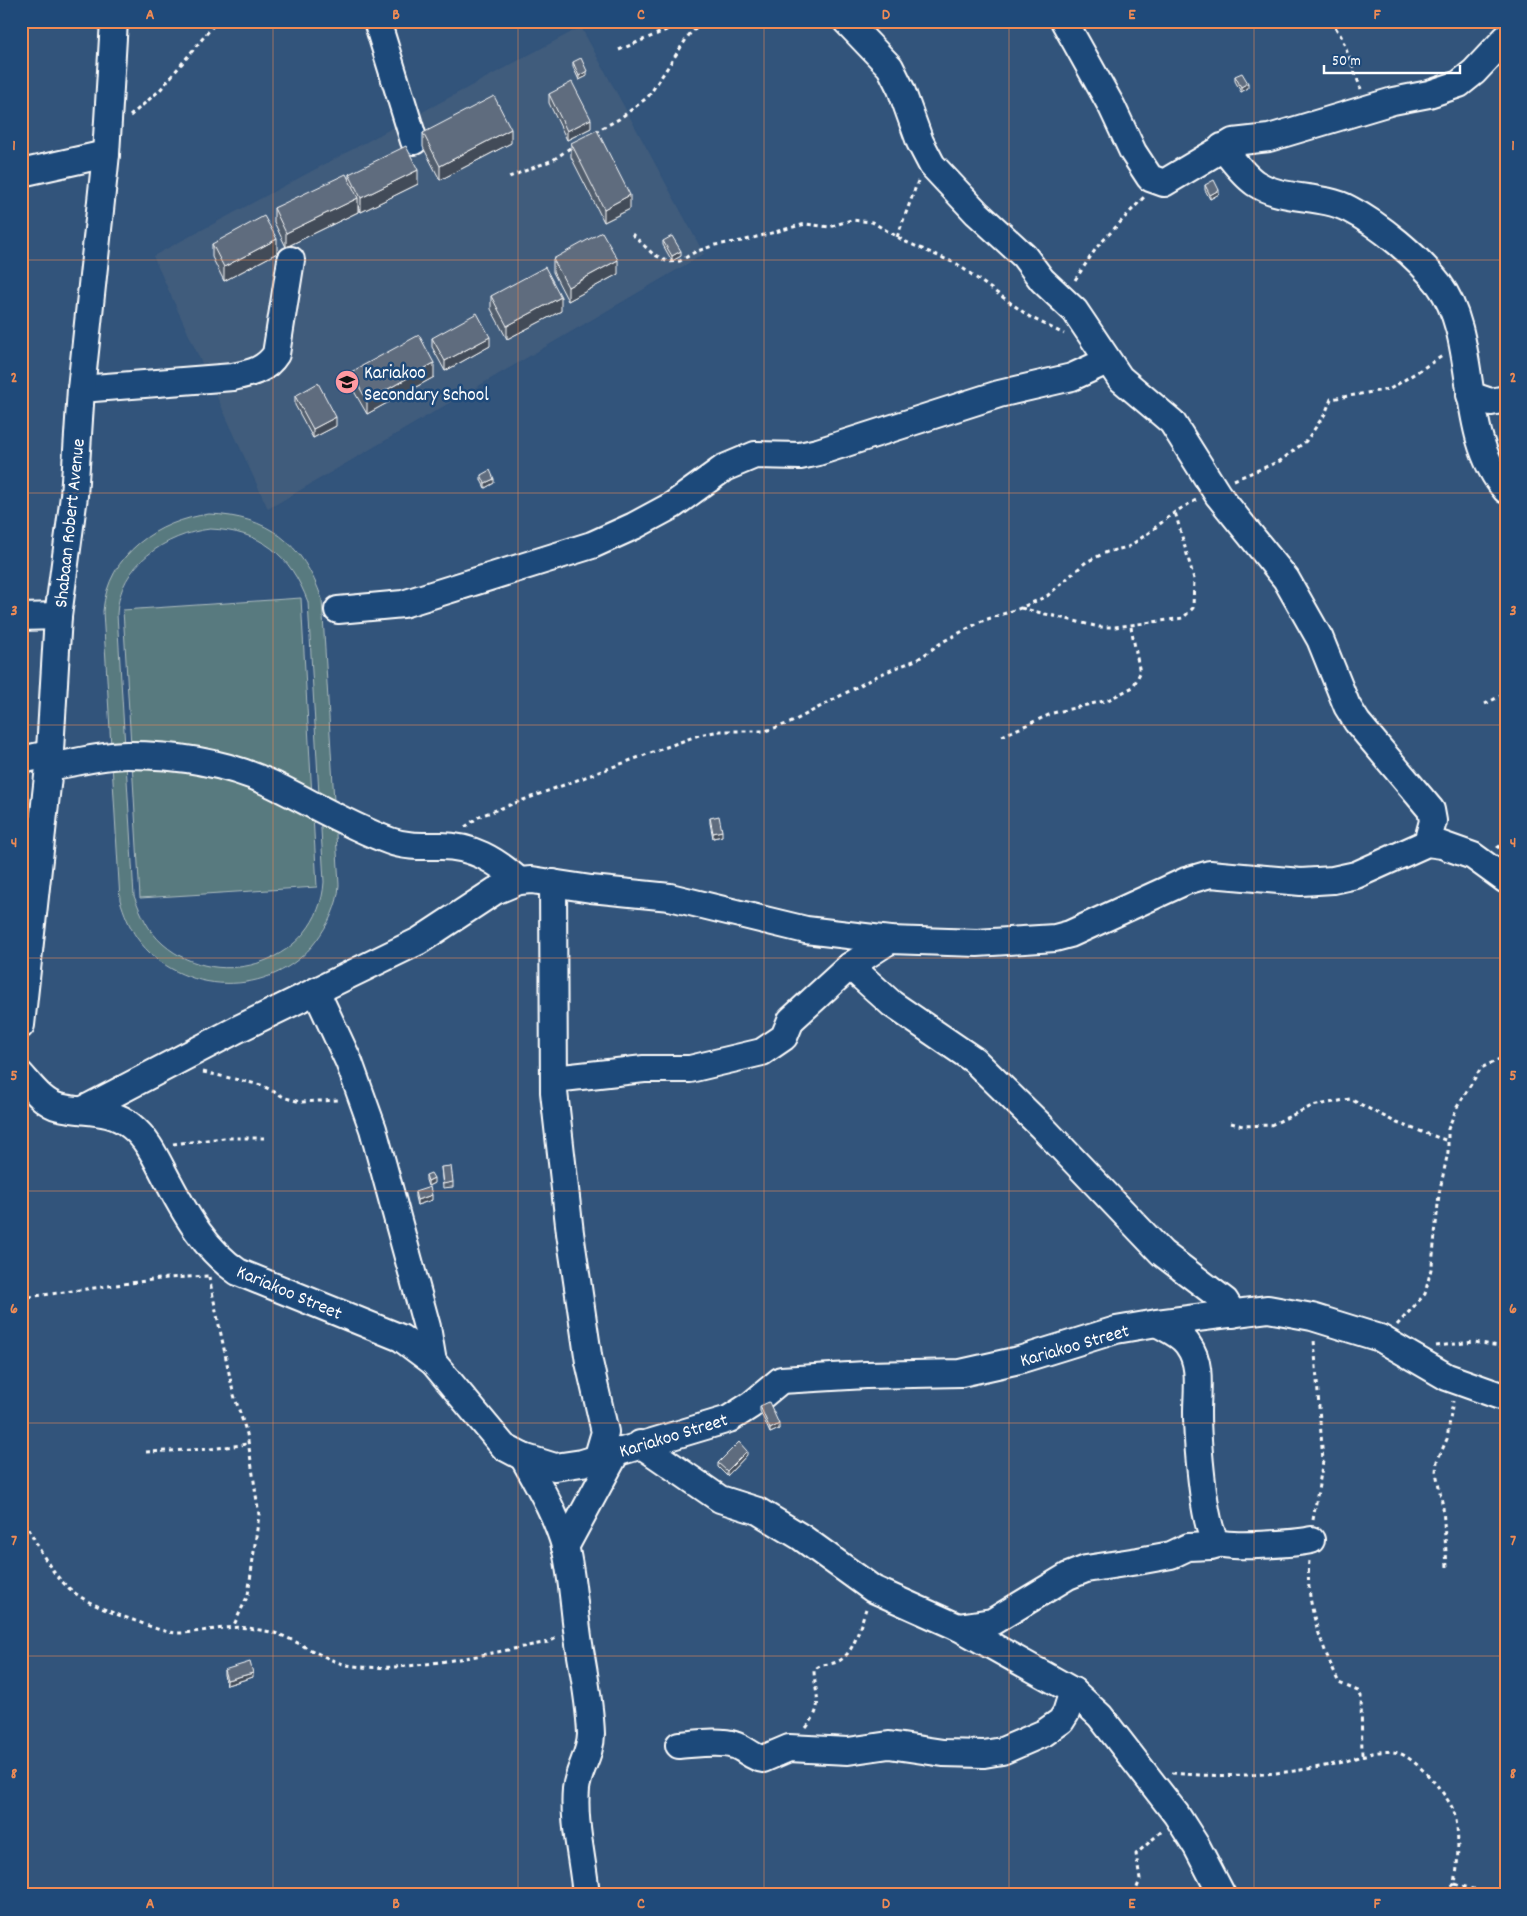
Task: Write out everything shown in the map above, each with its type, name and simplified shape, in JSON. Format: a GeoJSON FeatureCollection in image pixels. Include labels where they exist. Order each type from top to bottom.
{"type":"FeatureCollection","features":[{"type":"Feature","properties":{"kind":"street","name":"Shabaan Robert Avenue"},"geometry":{"type":"LineString","coordinates":[[21,1025],[49,761],[58,616],[74,496],[81,389],[106,154],[114,21]]}},
{"type":"Feature","properties":{"kind":"street"},"geometry":{"type":"LineString","coordinates":[[377,21],[414,141]]}},
{"type":"Feature","properties":{"kind":"street"},"geometry":{"type":"LineString","coordinates":[[846,21],[890,67],[901,89],[926,156],[932,165],[977,213],[1024,256],[1042,280],[1075,311],[1120,378],[1172,422],[1216,491],[1286,579],[1320,639],[1347,706],[1357,722],[1428,806],[1433,821],[1427,843]]}},
{"type":"Feature","properties":{"kind":"street"},"geometry":{"type":"LineString","coordinates":[[1064,21],[1112,107],[1133,152],[1150,178],[1159,182],[1164,182],[1222,147],[1242,140],[1269,138],[1459,84],[1474,72],[1506,38]]}},
{"type":"Feature","properties":{"kind":"street"},"geometry":{"type":"LineString","coordinates":[[1222,147],[1256,183],[1274,192],[1321,200],[1348,209],[1384,232],[1428,272],[1439,285],[1452,307],[1460,333],[1470,395],[1486,454],[1492,469],[1506,490]]}},
{"type":"Feature","properties":{"kind":"street"},"geometry":{"type":"LineString","coordinates":[[21,173],[106,154]]}},
{"type":"Feature","properties":{"kind":"street"},"geometry":{"type":"LineString","coordinates":[[81,389],[233,377],[256,371],[269,364],[276,354],[290,260]]}},
{"type":"Feature","properties":{"kind":"street"},"geometry":{"type":"LineString","coordinates":[[338,610],[403,604],[592,545],[634,526],[673,505],[724,468],[755,455],[800,456],[818,452],[998,394],[1072,377],[1107,361]]}},
{"type":"Feature","properties":{"kind":"street"},"geometry":{"type":"LineString","coordinates":[[1470,395],[1490,402],[1506,399]]}},
{"type":"Feature","properties":{"kind":"street"},"geometry":{"type":"LineString","coordinates":[[21,617],[58,616]]}},
{"type":"Feature","properties":{"kind":"street"},"geometry":{"type":"LineString","coordinates":[[21,760],[49,761],[126,755],[192,759],[242,772],[273,784],[331,815],[391,841],[409,846],[439,846],[475,851],[501,865],[519,881]]}},
{"type":"Feature","properties":{"kind":"street"},"geometry":{"type":"LineString","coordinates":[[84,1110],[316,991],[419,941],[495,891],[519,881],[532,880],[670,897],[806,930],[890,940],[977,943],[1055,938],[1088,927],[1186,882],[1210,874],[1302,882],[1333,880],[1356,875],[1427,843],[1442,844],[1473,856],[1506,880]]}},
{"type":"Feature","properties":{"kind":"street"},"geometry":{"type":"LineString","coordinates":[[553,883],[554,1079],[570,1232],[589,1362],[605,1432],[618,1450],[720,1499],[758,1511],[801,1536],[873,1590],[958,1627],[1072,1691],[1100,1716],[1140,1765],[1176,1814],[1197,1847],[1222,1895]]}},
{"type":"Feature","properties":{"kind":"street"},"geometry":{"type":"LineString","coordinates":[[554,1079],[644,1068],[690,1068],[762,1052],[784,1037],[791,1020],[850,966],[890,940]]}},
{"type":"Feature","properties":{"kind":"street"},"geometry":{"type":"LineString","coordinates":[[850,966],[892,1004],[974,1060],[1041,1126],[1162,1253],[1210,1288],[1225,1301],[1233,1314]]}},
{"type":"Feature","properties":{"kind":"street"},"geometry":{"type":"LineString","coordinates":[[316,991],[349,1062],[373,1129],[427,1327],[433,1362]]}},
{"type":"Feature","properties":{"kind":"street","name":"Kariakoo Street"},"geometry":{"type":"LineString","coordinates":[[21,1075],[52,1104],[58,1107],[84,1110],[113,1116],[126,1121],[151,1148],[191,1223],[226,1264],[238,1272],[401,1338],[433,1362],[492,1435],[504,1447],[523,1457],[555,1467],[582,1463],[618,1450],[729,1420],[751,1405],[781,1380],[866,1374],[944,1375],[961,1373],[1019,1360],[1116,1330],[1268,1310],[1283,1311],[1339,1324],[1383,1340],[1429,1367],[1456,1380],[1506,1398]]}},
{"type":"Feature","properties":{"kind":"street"},"geometry":{"type":"LineString","coordinates":[[129,1088],[151,1148]]}},
{"type":"Feature","properties":{"kind":"street"},"geometry":{"type":"LineString","coordinates":[[1158,1323],[1188,1344],[1198,1370],[1197,1423],[1206,1520],[1218,1544]]}},
{"type":"Feature","properties":{"kind":"street"},"geometry":{"type":"LineString","coordinates":[[565,1548],[618,1450]]}},
{"type":"Feature","properties":{"kind":"street"},"geometry":{"type":"LineString","coordinates":[[523,1457],[548,1500],[565,1548],[591,1731],[586,1759],[578,1780],[576,1796],[586,1895]]}},
{"type":"Feature","properties":{"kind":"street"},"geometry":{"type":"LineString","coordinates":[[958,1627],[992,1622],[1068,1576],[1086,1569],[1171,1555],[1188,1547],[1218,1544],[1243,1546],[1311,1540]]}},
{"type":"Feature","properties":{"kind":"street"},"geometry":{"type":"LineString","coordinates":[[679,1745],[703,1743],[733,1745],[747,1753],[763,1758],[786,1749],[848,1751],[889,1745],[943,1753],[984,1754],[1002,1751],[1044,1733],[1061,1720],[1066,1713],[1072,1691]]}},
{"type":"Feature","properties":{"kind":"path"},"geometry":{"type":"LineString","coordinates":[[107,128],[136,112],[160,90],[217,21]]}},
{"type":"Feature","properties":{"kind":"path"},"geometry":{"type":"LineString","coordinates":[[619,50],[688,21]]}},
{"type":"Feature","properties":{"kind":"path"},"geometry":{"type":"LineString","coordinates":[[594,133],[619,119],[648,97],[689,35],[702,21]]}},
{"type":"Feature","properties":{"kind":"path"},"geometry":{"type":"LineString","coordinates":[[1331,21],[1341,36],[1368,109]]}},
{"type":"Feature","properties":{"kind":"path"},"geometry":{"type":"LineString","coordinates":[[509,177],[553,160],[578,143]]}},
{"type":"Feature","properties":{"kind":"path"},"geometry":{"type":"LineString","coordinates":[[897,237],[926,156]]}},
{"type":"Feature","properties":{"kind":"path"},"geometry":{"type":"LineString","coordinates":[[1062,300],[1097,248],[1159,182]]}},
{"type":"Feature","properties":{"kind":"path"},"geometry":{"type":"LineString","coordinates":[[632,234],[653,254],[668,262],[680,261],[695,252],[715,245],[742,241],[806,224],[829,227],[851,220],[872,222],[897,237],[957,264],[1030,317],[1069,336]]}},
{"type":"Feature","properties":{"kind":"path"},"geometry":{"type":"LineString","coordinates":[[439,846],[480,816],[699,735],[720,731],[775,730],[879,675],[918,659],[944,641],[982,621],[1020,608],[1047,596],[1086,562],[1106,552],[1128,547],[1175,512],[1241,476],[1276,464],[1306,441],[1325,414],[1331,399],[1390,389],[1426,368],[1449,351],[1460,333]]}},
{"type":"Feature","properties":{"kind":"path"},"geometry":{"type":"LineString","coordinates":[[1020,608],[1099,627],[1132,626],[1183,618],[1193,608],[1194,579],[1175,512]]}},
{"type":"Feature","properties":{"kind":"path"},"geometry":{"type":"LineString","coordinates":[[1002,736],[1053,712],[1108,700],[1133,687],[1140,673],[1132,626]]}},
{"type":"Feature","properties":{"kind":"path"},"geometry":{"type":"LineString","coordinates":[[1485,704],[1506,693]]}},
{"type":"Feature","properties":{"kind":"path"},"geometry":{"type":"LineString","coordinates":[[1383,1340],[1425,1294],[1432,1265],[1448,1129],[1456,1107],[1477,1074],[1490,1062],[1505,1056],[1506,1012]]}},
{"type":"Feature","properties":{"kind":"path"},"geometry":{"type":"LineString","coordinates":[[178,1061],[208,1074],[261,1086],[286,1098],[300,1102],[362,1097]]}},
{"type":"Feature","properties":{"kind":"path"},"geometry":{"type":"LineString","coordinates":[[1231,1123],[1243,1126],[1271,1125],[1300,1110],[1345,1099],[1371,1108],[1397,1123],[1448,1140]]}},
{"type":"Feature","properties":{"kind":"path"},"geometry":{"type":"LineString","coordinates":[[151,1148],[224,1138],[264,1138]]}},
{"type":"Feature","properties":{"kind":"path"},"geometry":{"type":"LineString","coordinates":[[209,1276],[233,1392],[248,1444],[259,1516],[248,1594],[233,1627]]}},
{"type":"Feature","properties":{"kind":"path"},"geometry":{"type":"LineString","coordinates":[[21,1298],[167,1278],[214,1276]]}},
{"type":"Feature","properties":{"kind":"path"},"geometry":{"type":"LineString","coordinates":[[1428,1346],[1474,1342],[1506,1347]]}},
{"type":"Feature","properties":{"kind":"path"},"geometry":{"type":"LineString","coordinates":[[1447,1568],[1443,1507],[1436,1472],[1437,1461],[1446,1439],[1456,1380]]}},
{"type":"Feature","properties":{"kind":"path"},"geometry":{"type":"LineString","coordinates":[[146,1452],[211,1449],[248,1444]]}},
{"type":"Feature","properties":{"kind":"path"},"geometry":{"type":"LineString","coordinates":[[21,1514],[50,1570],[63,1586],[96,1608],[160,1629],[177,1632],[233,1627],[277,1634],[341,1663],[374,1667],[440,1662],[550,1642],[559,1636]]}},
{"type":"Feature","properties":{"kind":"path"},"geometry":{"type":"LineString","coordinates":[[786,1749],[817,1712],[814,1671],[817,1667],[839,1661],[848,1652],[873,1590]]}},
{"type":"Feature","properties":{"kind":"path"},"geometry":{"type":"LineString","coordinates":[[1140,1765],[1166,1772],[1201,1776],[1292,1771],[1336,1764],[1382,1751],[1402,1754],[1420,1765],[1454,1812],[1457,1849],[1455,1884]]}},
{"type":"Feature","properties":{"kind":"path"},"geometry":{"type":"LineString","coordinates":[[1134,1895],[1140,1880],[1136,1854],[1163,1830],[1176,1814]]}},
{"type":"Feature","properties":{"kind":"path"},"geometry":{"type":"LineString","coordinates":[[1398,1895],[1446,1889],[1455,1884],[1494,1895]]}},
{"type":"Feature","properties":{"kind":"shaded area","name":"Kariakoo Secondary School"},"geometry":{"type":"Polygon","coordinates":[[[581,27],[704,254],[268,509],[153,256],[581,27]]]}},
{"type":"Feature","properties":{"kind":"green space"},"geometry":{"type":"Polygon","coordinates":[[[209,514],[230,516],[249,520],[281,536],[305,562],[322,599],[338,892],[332,914],[325,928],[316,941],[298,960],[276,973],[252,981],[226,983],[201,980],[177,972],[155,957],[137,938],[120,900],[103,611],[107,591],[114,573],[125,557],[138,544],[154,533],[171,524],[209,514]],[[210,529],[193,532],[162,545],[148,555],[126,581],[120,596],[117,614],[134,896],[149,928],[163,944],[186,959],[212,967],[238,967],[263,961],[286,950],[305,932],[318,909],[324,882],[308,602],[301,585],[283,558],[259,540],[244,534],[210,529]]]}},
{"type":"Feature","properties":{"kind":"green space"},"geometry":{"type":"Polygon","coordinates":[[[301,598],[317,887],[140,898],[123,610],[301,598]]]}},
{"type":"Feature","properties":{"kind":"building"},"geometry":{"type":"Polygon","coordinates":[[[581,58],[587,71],[579,76],[573,62],[581,58]]]}},
{"type":"Feature","properties":{"kind":"building"},"geometry":{"type":"Polygon","coordinates":[[[1242,73],[1248,83],[1241,87],[1235,76],[1242,73]]]}},
{"type":"Feature","properties":{"kind":"building"},"geometry":{"type":"Polygon","coordinates":[[[572,82],[591,119],[567,131],[549,94],[572,82]]]}},
{"type":"Feature","properties":{"kind":"building"},"geometry":{"type":"Polygon","coordinates":[[[494,96],[511,129],[440,166],[423,133],[494,96]]]}},
{"type":"Feature","properties":{"kind":"building"},"geometry":{"type":"Polygon","coordinates":[[[597,130],[630,195],[604,209],[571,143],[597,130]]]}},
{"type":"Feature","properties":{"kind":"building"},"geometry":{"type":"Polygon","coordinates":[[[406,146],[418,170],[361,198],[349,174],[406,146]]]}},
{"type":"Feature","properties":{"kind":"building"},"geometry":{"type":"Polygon","coordinates":[[[346,174],[358,198],[286,233],[274,208],[346,174]]]}},
{"type":"Feature","properties":{"kind":"building"},"geometry":{"type":"Polygon","coordinates":[[[1214,180],[1219,190],[1210,195],[1205,185],[1214,180]]]}},
{"type":"Feature","properties":{"kind":"building"},"geometry":{"type":"Polygon","coordinates":[[[264,216],[277,239],[224,267],[212,244],[264,216]]]}},
{"type":"Feature","properties":{"kind":"building"},"geometry":{"type":"Polygon","coordinates":[[[602,232],[618,260],[568,287],[553,259],[602,232]]]}},
{"type":"Feature","properties":{"kind":"building"},"geometry":{"type":"Polygon","coordinates":[[[672,236],[681,251],[672,256],[663,241],[672,236]]]}},
{"type":"Feature","properties":{"kind":"building"},"geometry":{"type":"Polygon","coordinates":[[[545,267],[561,297],[507,326],[491,296],[545,267]]]}},
{"type":"Feature","properties":{"kind":"building"},"geometry":{"type":"Polygon","coordinates":[[[477,313],[490,337],[445,361],[432,338],[477,313]]]}},
{"type":"Feature","properties":{"kind":"building"},"geometry":{"type":"Polygon","coordinates":[[[419,335],[434,363],[367,401],[351,372],[419,335]]]}},
{"type":"Feature","properties":{"kind":"building"},"geometry":{"type":"Polygon","coordinates":[[[318,383],[336,417],[313,429],[295,396],[318,383]]]}},
{"type":"Feature","properties":{"kind":"building"},"geometry":{"type":"Polygon","coordinates":[[[490,470],[494,479],[485,483],[481,475],[490,470]]]}},
{"type":"Feature","properties":{"kind":"building"},"geometry":{"type":"Polygon","coordinates":[[[719,816],[722,831],[713,833],[710,818],[719,816]]]}},
{"type":"Feature","properties":{"kind":"building"},"geometry":{"type":"Polygon","coordinates":[[[451,1166],[453,1182],[443,1184],[441,1167],[451,1166]]]}},
{"type":"Feature","properties":{"kind":"building"},"geometry":{"type":"Polygon","coordinates":[[[431,1173],[434,1178],[428,1181],[426,1175],[431,1173]]]}},
{"type":"Feature","properties":{"kind":"building"},"geometry":{"type":"Polygon","coordinates":[[[430,1187],[432,1195],[417,1200],[415,1192],[430,1187]]]}},
{"type":"Feature","properties":{"kind":"building"},"geometry":{"type":"Polygon","coordinates":[[[769,1402],[779,1424],[770,1429],[760,1406],[769,1402]]]}},
{"type":"Feature","properties":{"kind":"building"},"geometry":{"type":"Polygon","coordinates":[[[739,1442],[747,1451],[727,1471],[718,1463],[739,1442]]]}},
{"type":"Feature","properties":{"kind":"building"},"geometry":{"type":"Polygon","coordinates":[[[250,1662],[253,1673],[227,1680],[224,1670],[250,1662]]]}},
{"type":"Feature","properties":{"kind":"place","name":"Kariakoo Secondary School"},"geometry":{"type":"Point","coordinates":[347,382]}}]}
